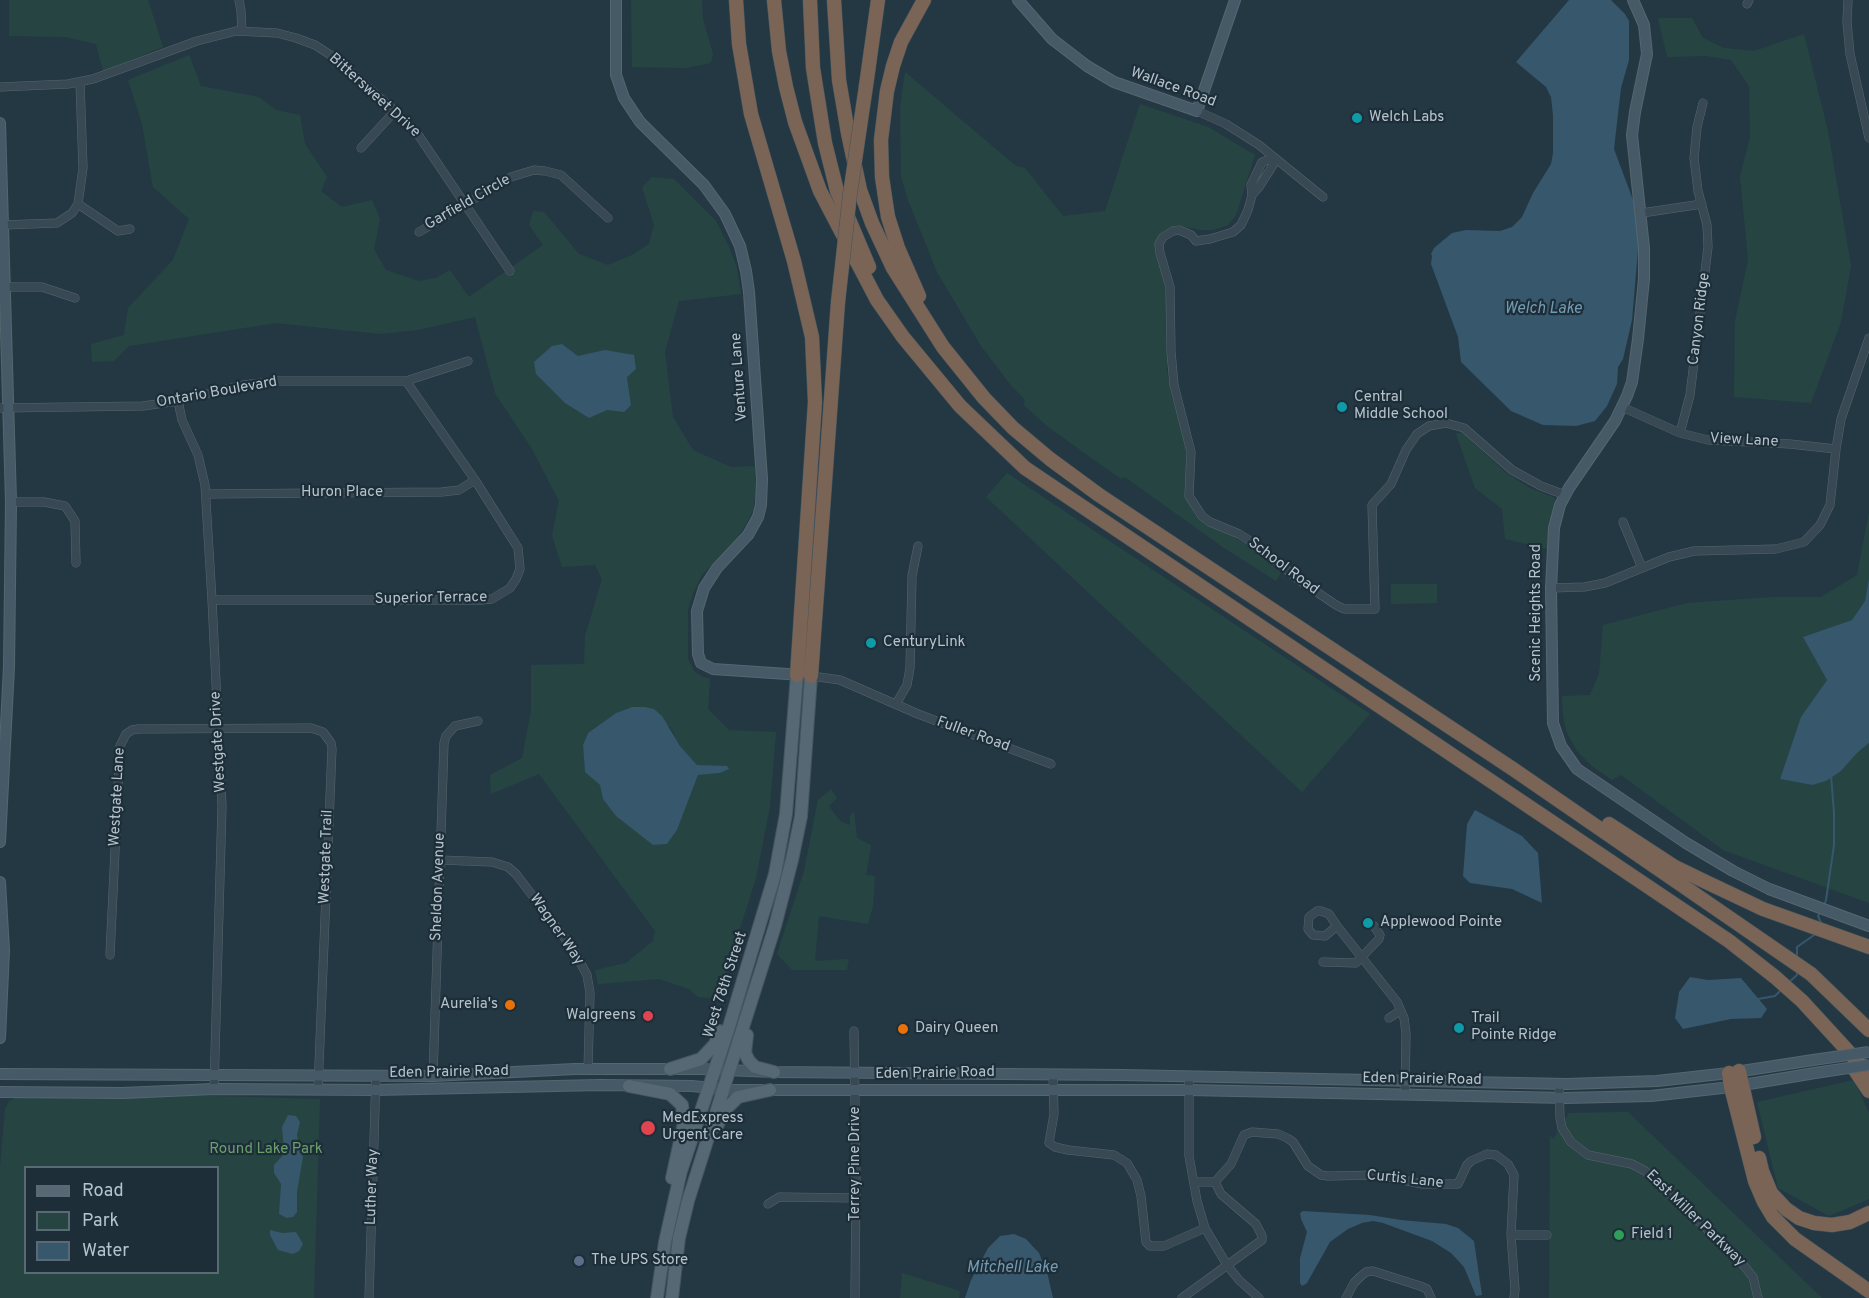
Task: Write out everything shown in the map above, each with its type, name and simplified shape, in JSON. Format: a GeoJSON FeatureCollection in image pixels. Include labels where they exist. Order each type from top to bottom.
{"type":"FeatureCollection","features":[{"type":"Feature","properties":{"kind":"highway"},"geometry":{"type":"LineString","coordinates":[[736,0],[744,77],[751,114],[794,261],[812,337],[815,402],[804,676]]}},
{"type":"Feature","properties":{"kind":"highway"},"geometry":{"type":"LineString","coordinates":[[774,0],[779,51],[786,87],[795,123],[820,192],[877,300],[903,337],[960,406],[1025,468],[1683,909],[1747,955],[1802,1001],[1869,1074]]}},
{"type":"Feature","properties":{"kind":"highway"},"geometry":{"type":"LineString","coordinates":[[810,0],[813,68],[825,142],[837,191],[862,255],[879,289],[898,323],[930,370]]}},
{"type":"Feature","properties":{"kind":"highway"},"geometry":{"type":"LineString","coordinates":[[834,0],[839,80],[860,190],[872,223],[893,268],[943,347],[984,398],[1013,428],[1099,495],[1513,769],[1810,974],[1869,1030]]}},
{"type":"Feature","properties":{"kind":"highway"},"geometry":{"type":"LineString","coordinates":[[804,676],[838,302],[850,194],[878,0]]}},
{"type":"Feature","properties":{"kind":"highway"},"geometry":{"type":"LineString","coordinates":[[924,0],[902,42],[893,66],[883,116],[881,158],[888,217],[898,248],[943,347]]}},
{"type":"Feature","properties":{"kind":"highway"},"geometry":{"type":"LineString","coordinates":[[1513,769],[1575,802],[1675,867],[1763,909],[1869,947]]}},
{"type":"Feature","properties":{"kind":"highway"},"geometry":{"type":"LineString","coordinates":[[1743,899],[1869,938]]}},
{"type":"Feature","properties":{"kind":"highway"},"geometry":{"type":"LineString","coordinates":[[1802,1001],[1869,1091]]}},
{"type":"Feature","properties":{"kind":"highway"},"geometry":{"type":"LineString","coordinates":[[1735,1079],[1762,1171],[1771,1193],[1786,1209],[1799,1218],[1832,1225],[1850,1222],[1869,1213]]}},
{"type":"Feature","properties":{"kind":"highway"},"geometry":{"type":"LineString","coordinates":[[1735,1079],[1755,1181],[1773,1217],[1795,1239],[1869,1291]]}},
{"type":"Feature","properties":{"kind":"main road","name":"Venture Lane"},"geometry":{"type":"LineString","coordinates":[[616,0],[616,75],[624,98],[640,122],[704,185],[725,214],[740,246],[749,292],[762,479],[761,505],[758,517],[748,535],[717,568],[704,588],[697,611],[698,654],[701,663],[713,669],[804,676]]}},
{"type":"Feature","properties":{"kind":"main road","name":"Wallace Road"},"geometry":{"type":"LineString","coordinates":[[1018,0],[1052,39],[1088,66],[1114,82],[1197,111]]}},
{"type":"Feature","properties":{"kind":"main road"},"geometry":{"type":"LineString","coordinates":[[1197,111],[1235,0]]}},
{"type":"Feature","properties":{"kind":"main road","name":"Scenic Heights Road"},"geometry":{"type":"LineString","coordinates":[[1634,0],[1641,14],[1647,41],[1646,67],[1632,135],[1642,213],[1644,279],[1632,382],[1615,421],[1565,495],[1553,536],[1551,588],[1553,723],[1561,746],[1578,769],[1686,843],[1732,871],[1770,889],[1869,926]]}},
{"type":"Feature","properties":{"kind":"main road"},"geometry":{"type":"LineString","coordinates":[[0,123],[5,286],[5,408],[11,502],[11,574],[0,842]]}},
{"type":"Feature","properties":{"kind":"main road","name":"West 78th Street"},"geometry":{"type":"LineString","coordinates":[[657,1298],[665,1242],[681,1171],[776,874],[804,676]]}},
{"type":"Feature","properties":{"kind":"main road","name":"West 78th Street"},"geometry":{"type":"LineString","coordinates":[[673,1298],[679,1239],[688,1201],[775,926],[801,816],[804,676]]}},
{"type":"Feature","properties":{"kind":"main road"},"geometry":{"type":"LineString","coordinates":[[0,882],[3,929],[0,1038]]}},
{"type":"Feature","properties":{"kind":"main road"},"geometry":{"type":"LineString","coordinates":[[670,1069],[701,1059],[715,1044],[743,964],[764,915]]}},
{"type":"Feature","properties":{"kind":"main road"},"geometry":{"type":"LineString","coordinates":[[757,985],[745,1053],[755,1067],[774,1072]]}},
{"type":"Feature","properties":{"kind":"main road","name":"Eden Prairie Road"},"geometry":{"type":"LineString","coordinates":[[0,1092],[629,1086],[770,1090],[1054,1088],[1559,1098],[1651,1096],[1813,1060],[1869,1052]]}},
{"type":"Feature","properties":{"kind":"main road","name":"Eden Prairie Road"},"geometry":{"type":"LineString","coordinates":[[0,1074],[376,1077],[588,1069],[715,1069],[774,1072],[1559,1084],[1735,1079],[1815,1073],[1869,1065]]}},
{"type":"Feature","properties":{"kind":"main road"},"geometry":{"type":"LineString","coordinates":[[629,1086],[670,1094],[682,1105],[684,1113],[663,1223],[659,1280]]}},
{"type":"Feature","properties":{"kind":"main road"},"geometry":{"type":"LineString","coordinates":[[673,1298],[694,1198],[712,1137],[726,1109],[738,1097],[770,1090]]}},
{"type":"Feature","properties":{"kind":"street"},"geometry":{"type":"LineString","coordinates":[[239,0],[242,31]]}},
{"type":"Feature","properties":{"kind":"street"},"geometry":{"type":"LineString","coordinates":[[1848,0],[1850,54],[1869,138]]}},
{"type":"Feature","properties":{"kind":"street","name":"Bittersweet Drive"},"geometry":{"type":"LineString","coordinates":[[0,87],[80,82],[117,71],[197,41],[242,31],[277,33],[315,45],[348,68],[419,136],[510,271]]}},
{"type":"Feature","properties":{"kind":"street"},"geometry":{"type":"LineString","coordinates":[[3,225],[57,223],[72,213],[78,204],[83,168],[80,82]]}},
{"type":"Feature","properties":{"kind":"street","name":"Canyon Ridge"},"geometry":{"type":"LineString","coordinates":[[1680,433],[1690,395],[1707,259],[1707,225],[1698,191],[1694,158],[1697,127],[1703,103]]}},
{"type":"Feature","properties":{"kind":"street"},"geometry":{"type":"LineString","coordinates":[[361,148],[395,111]]}},
{"type":"Feature","properties":{"kind":"street","name":"Wallace Road"},"geometry":{"type":"LineString","coordinates":[[1197,111],[1243,135],[1323,197]]}},
{"type":"Feature","properties":{"kind":"street","name":"School Road"},"geometry":{"type":"LineString","coordinates":[[1274,158],[1262,162],[1251,185],[1252,195],[1241,225],[1233,232],[1210,240],[1196,241],[1179,230],[1163,237],[1159,244],[1170,287],[1173,385],[1191,452],[1189,496],[1195,508],[1210,522],[1239,534],[1255,544],[1299,580],[1336,605],[1344,609],[1375,609],[1372,505],[1384,494],[1406,450],[1417,434],[1429,426],[1446,423],[1464,428],[1512,470],[1540,486],[1565,495]]}},
{"type":"Feature","properties":{"kind":"street","name":"Garfield Circle"},"geometry":{"type":"LineString","coordinates":[[419,232],[520,173],[545,171],[567,179],[608,218]]}},
{"type":"Feature","properties":{"kind":"street"},"geometry":{"type":"LineString","coordinates":[[78,204],[118,231],[130,229]]}},
{"type":"Feature","properties":{"kind":"street"},"geometry":{"type":"LineString","coordinates":[[1642,213],[1702,204]]}},
{"type":"Feature","properties":{"kind":"street"},"geometry":{"type":"LineString","coordinates":[[5,286],[42,287],[75,298]]}},
{"type":"Feature","properties":{"kind":"street"},"geometry":{"type":"LineString","coordinates":[[1551,588],[1593,586],[1669,557],[1694,551],[1776,549],[1811,541],[1830,505],[1841,419],[1869,338]]}},
{"type":"Feature","properties":{"kind":"street","name":"Ontario Boulevard"},"geometry":{"type":"LineString","coordinates":[[5,408],[143,406],[231,387],[277,381],[406,381],[468,361]]}},
{"type":"Feature","properties":{"kind":"street","name":"Superior Terrace"},"geometry":{"type":"LineString","coordinates":[[212,600],[492,599],[510,588],[516,579],[520,559],[514,539],[406,381]]}},
{"type":"Feature","properties":{"kind":"street","name":"Westgate Drive"},"geometry":{"type":"LineString","coordinates":[[177,400],[182,420],[203,469],[219,729],[222,837],[214,1089]]}},
{"type":"Feature","properties":{"kind":"street","name":"View Lane"},"geometry":{"type":"LineString","coordinates":[[1622,407],[1680,433],[1708,440],[1791,444],[1836,449]]}},
{"type":"Feature","properties":{"kind":"street","name":"Huron Place"},"geometry":{"type":"LineString","coordinates":[[206,494],[442,492],[459,490],[475,480]]}},
{"type":"Feature","properties":{"kind":"street"},"geometry":{"type":"LineString","coordinates":[[11,502],[44,502],[65,506],[75,521],[76,563]]}},
{"type":"Feature","properties":{"kind":"street"},"geometry":{"type":"LineString","coordinates":[[1623,522],[1642,568]]}},
{"type":"Feature","properties":{"kind":"street"},"geometry":{"type":"LineString","coordinates":[[896,704],[907,685],[910,668],[912,576],[918,546]]}},
{"type":"Feature","properties":{"kind":"street","name":"Fuller Road"},"geometry":{"type":"LineString","coordinates":[[804,676],[840,680],[918,714],[1051,764]]}},
{"type":"Feature","properties":{"kind":"street","name":"Sheldon Avenue"},"geometry":{"type":"LineString","coordinates":[[433,1076],[446,736],[455,726],[477,721]]}},
{"type":"Feature","properties":{"kind":"street","name":"Westgate Trail"},"geometry":{"type":"LineString","coordinates":[[219,729],[311,728],[323,732],[331,743],[318,1089]]}},
{"type":"Feature","properties":{"kind":"street","name":"Westgate Lane"},"geometry":{"type":"LineString","coordinates":[[110,955],[122,740],[132,730],[138,729],[219,729]]}},
{"type":"Feature","properties":{"kind":"street","name":"Wagner Way"},"geometry":{"type":"LineString","coordinates":[[440,860],[492,862],[508,867],[516,874],[573,949],[587,975],[590,993],[588,1069]]}},
{"type":"Feature","properties":{"kind":"street"},"geometry":{"type":"LineString","coordinates":[[1337,926],[1397,1002],[1402,1014],[1406,1033],[1405,1095]]}},
{"type":"Feature","properties":{"kind":"street"},"geometry":{"type":"LineString","coordinates":[[1323,962],[1356,963],[1379,939],[1380,935],[1374,926]]}},
{"type":"Feature","properties":{"kind":"street"},"geometry":{"type":"LineString","coordinates":[[1389,1018],[1402,1014]]}},
{"type":"Feature","properties":{"kind":"street","name":"Terrey Pine Drive"},"geometry":{"type":"LineString","coordinates":[[854,1031],[855,1298]]}},
{"type":"Feature","properties":{"kind":"street"},"geometry":{"type":"LineString","coordinates":[[1053,1075],[1054,1120],[1048,1139],[1049,1143],[1068,1150],[1114,1155],[1127,1163],[1137,1180],[1142,1196],[1146,1242],[1150,1246],[1164,1246],[1205,1228]]}},
{"type":"Feature","properties":{"kind":"street","name":"Luther Way"},"geometry":{"type":"LineString","coordinates":[[369,1298],[376,1077]]}},
{"type":"Feature","properties":{"kind":"street"},"geometry":{"type":"LineString","coordinates":[[1189,1077],[1189,1156],[1205,1228],[1227,1265],[1239,1280],[1259,1298]]}},
{"type":"Feature","properties":{"kind":"street","name":"East Miller Parkway"},"geometry":{"type":"LineString","coordinates":[[1559,1084],[1562,1128],[1576,1148],[1588,1155],[1632,1164],[1645,1170],[1737,1257],[1753,1277],[1758,1298]]}},
{"type":"Feature","properties":{"kind":"street","name":"Curtis Lane"},"geometry":{"type":"LineString","coordinates":[[1215,1182],[1231,1164],[1244,1136],[1252,1132],[1269,1132],[1287,1137],[1293,1142],[1308,1166],[1321,1175],[1328,1176],[1379,1175],[1422,1184],[1458,1184],[1471,1161],[1492,1154],[1508,1164],[1514,1175],[1510,1235],[1514,1298]]}},
{"type":"Feature","properties":{"kind":"street"},"geometry":{"type":"LineString","coordinates":[[1182,1298],[1259,1243],[1262,1236],[1256,1224],[1221,1194],[1215,1182],[1194,1182]]}},
{"type":"Feature","properties":{"kind":"street"},"geometry":{"type":"LineString","coordinates":[[768,1204],[779,1197],[856,1198]]}},
{"type":"Feature","properties":{"kind":"street"},"geometry":{"type":"LineString","coordinates":[[1510,1235],[1547,1235]]}},
{"type":"Feature","properties":{"kind":"street"},"geometry":{"type":"LineString","coordinates":[[1346,1298],[1354,1283],[1366,1272],[1373,1271],[1420,1286],[1426,1289],[1431,1298]]}},
{"type":"Feature","properties":{"kind":"green space"},"geometry":{"type":"Polygon","coordinates":[[[9,0],[148,0],[163,47],[103,71],[96,44],[65,37],[9,36],[9,0]]]}},
{"type":"Feature","properties":{"kind":"green space"},"geometry":{"type":"Polygon","coordinates":[[[631,0],[702,0],[703,19],[713,54],[711,63],[687,68],[632,67],[631,0]]]}},
{"type":"Feature","properties":{"kind":"green space"},"geometry":{"type":"Polygon","coordinates":[[[1658,18],[1692,18],[1703,38],[1724,48],[1754,51],[1804,34],[1828,131],[1851,266],[1841,322],[1811,403],[1734,397],[1735,321],[1748,260],[1740,176],[1750,138],[1749,86],[1731,60],[1706,56],[1667,57],[1658,18]]]}},
{"type":"Feature","properties":{"kind":"green space"},"geometry":{"type":"Polygon","coordinates":[[[189,55],[201,86],[259,97],[276,110],[300,115],[305,144],[327,177],[321,191],[342,207],[372,200],[380,219],[374,249],[386,270],[419,281],[436,278],[450,270],[469,297],[543,245],[529,225],[533,211],[544,212],[579,254],[608,265],[632,255],[649,244],[654,225],[642,187],[652,177],[674,179],[716,221],[737,268],[741,294],[679,301],[665,352],[673,417],[693,450],[731,467],[755,466],[755,496],[753,510],[738,537],[702,575],[693,593],[688,609],[688,659],[694,671],[710,679],[708,709],[729,730],[776,732],[770,806],[756,878],[724,978],[710,998],[698,997],[689,989],[659,979],[598,984],[595,970],[626,963],[653,941],[655,931],[539,774],[491,794],[490,775],[522,758],[531,711],[531,665],[584,664],[585,636],[602,579],[595,565],[562,567],[552,535],[559,501],[531,447],[495,393],[475,317],[418,330],[380,334],[276,323],[129,346],[114,361],[92,362],[91,344],[124,335],[128,308],[173,260],[189,219],[153,187],[142,124],[128,80],[189,55]],[[562,344],[607,410],[631,405],[627,377],[578,356],[562,344]],[[632,707],[616,713],[588,733],[583,745],[585,772],[600,785],[603,799],[636,831],[653,845],[667,844],[677,830],[698,775],[720,773],[729,769],[697,765],[680,746],[670,727],[632,707]]]}},
{"type":"Feature","properties":{"kind":"green space"},"geometry":{"type":"Polygon","coordinates":[[[905,72],[1016,166],[1025,168],[1063,216],[1105,211],[1140,104],[1208,127],[1255,155],[1236,215],[1228,225],[1213,230],[1202,230],[1176,225],[1162,232],[1155,250],[1166,286],[1167,371],[1172,397],[1185,434],[1187,499],[1195,514],[1204,522],[1250,546],[1281,573],[1276,581],[1224,548],[1125,477],[1121,479],[1048,427],[1024,405],[1025,400],[981,346],[937,272],[908,200],[901,176],[900,108],[905,72]]]}},
{"type":"Feature","properties":{"kind":"green space"},"geometry":{"type":"Polygon","coordinates":[[[1462,432],[1505,472],[1530,488],[1555,498],[1547,549],[1505,539],[1502,509],[1475,488],[1456,434],[1462,432]]]}},
{"type":"Feature","properties":{"kind":"green space"},"geometry":{"type":"Polygon","coordinates":[[[1007,473],[1370,714],[1302,792],[986,497],[1007,473]]]}},
{"type":"Feature","properties":{"kind":"green space"},"geometry":{"type":"Polygon","coordinates":[[[1869,512],[1869,578],[1865,601],[1852,620],[1804,637],[1827,680],[1798,727],[1780,779],[1812,785],[1841,771],[1869,743],[1869,903],[1723,850],[1621,775],[1612,780],[1592,766],[1577,751],[1566,731],[1562,696],[1590,695],[1599,674],[1603,625],[1687,603],[1773,597],[1821,597],[1857,575],[1869,512]]]}},
{"type":"Feature","properties":{"kind":"green space"},"geometry":{"type":"Polygon","coordinates":[[[1391,584],[1437,584],[1437,603],[1391,604],[1391,584]]]}},
{"type":"Feature","properties":{"kind":"green space"},"geometry":{"type":"Polygon","coordinates":[[[831,789],[837,798],[829,806],[840,821],[850,825],[850,815],[854,812],[857,838],[871,845],[866,875],[875,876],[873,906],[868,924],[819,916],[815,961],[849,959],[847,970],[792,970],[777,954],[804,871],[818,800],[831,789]]]}},
{"type":"Feature","properties":{"kind":"green space"},"geometry":{"type":"Polygon","coordinates":[[[1854,1080],[1869,1113],[1869,1199],[1829,1216],[1778,1188],[1757,1102],[1854,1080]]]}},
{"type":"Feature","properties":{"kind":"green space","name":"Round Lake Park"},"geometry":{"type":"Polygon","coordinates":[[[181,1095],[320,1099],[314,1298],[0,1298],[0,1167],[5,1109],[9,1101],[17,1097],[181,1095]]]}},
{"type":"Feature","properties":{"kind":"green space"},"geometry":{"type":"Polygon","coordinates":[[[1628,1112],[1822,1298],[1549,1298],[1550,1135],[1553,1139],[1569,1113],[1628,1112]]]}},
{"type":"Feature","properties":{"kind":"green space"},"geometry":{"type":"Polygon","coordinates":[[[902,1273],[960,1291],[959,1298],[900,1298],[902,1273]]]}},
{"type":"Feature","properties":{"kind":"water","name":"Welch Lake"},"geometry":{"type":"Polygon","coordinates":[[[1569,0],[1611,0],[1629,21],[1629,60],[1621,88],[1614,149],[1636,208],[1639,238],[1632,320],[1623,359],[1618,367],[1617,384],[1607,406],[1595,421],[1576,426],[1543,425],[1511,411],[1461,362],[1458,337],[1431,264],[1431,254],[1434,248],[1452,233],[1466,230],[1500,231],[1512,227],[1522,217],[1533,193],[1551,164],[1553,115],[1551,97],[1546,87],[1516,62],[1569,0]]]}},
{"type":"Feature","properties":{"kind":"water"},"geometry":{"type":"Polygon","coordinates":[[[562,344],[578,356],[605,350],[634,355],[636,369],[627,377],[631,405],[624,412],[607,410],[589,418],[565,403],[536,374],[534,362],[552,346],[562,344]]]}},
{"type":"Feature","properties":{"kind":"water"},"geometry":{"type":"Polygon","coordinates":[[[1869,578],[1869,743],[1841,771],[1826,781],[1812,785],[1780,779],[1801,717],[1827,680],[1803,637],[1852,620],[1865,601],[1869,578]]]}},
{"type":"Feature","properties":{"kind":"water"},"geometry":{"type":"Polygon","coordinates":[[[632,707],[654,709],[662,716],[680,746],[697,765],[727,766],[729,769],[720,773],[698,775],[677,830],[667,844],[653,845],[616,816],[603,799],[600,785],[585,772],[583,745],[588,733],[616,713],[632,707]]]}},
{"type":"Feature","properties":{"kind":"water"},"geometry":{"type":"Polygon","coordinates":[[[1475,810],[1522,836],[1538,853],[1542,903],[1512,889],[1470,883],[1463,876],[1467,824],[1475,810]]]}},
{"type":"Feature","properties":{"kind":"water"},"geometry":{"type":"Polygon","coordinates":[[[1690,977],[1708,980],[1741,978],[1767,1009],[1761,1018],[1731,1019],[1683,1029],[1675,1018],[1679,992],[1690,977]]]}},
{"type":"Feature","properties":{"kind":"water"},"geometry":{"type":"Polygon","coordinates":[[[288,1115],[296,1116],[300,1122],[297,1135],[303,1157],[297,1192],[297,1212],[293,1217],[287,1218],[279,1214],[281,1184],[274,1173],[274,1165],[283,1155],[282,1127],[288,1115]]]}},
{"type":"Feature","properties":{"kind":"water"},"geometry":{"type":"Polygon","coordinates":[[[1303,1211],[1370,1215],[1446,1224],[1458,1228],[1474,1241],[1482,1295],[1476,1296],[1464,1267],[1451,1253],[1432,1241],[1373,1221],[1348,1229],[1330,1242],[1307,1283],[1302,1286],[1300,1258],[1307,1232],[1301,1219],[1300,1213],[1303,1211]]]}},
{"type":"Feature","properties":{"kind":"water"},"geometry":{"type":"Polygon","coordinates":[[[270,1230],[282,1233],[296,1232],[303,1244],[299,1251],[293,1254],[278,1250],[270,1235],[270,1230]]]}},
{"type":"Feature","properties":{"kind":"water","name":"Mitchell Lake"},"geometry":{"type":"Polygon","coordinates":[[[1014,1234],[1026,1239],[1039,1253],[1053,1298],[965,1298],[971,1280],[988,1248],[1000,1236],[1014,1234]]]}},
{"type":"Feature","properties":{"kind":"waterway"},"geometry":{"type":"LineString","coordinates":[[1824,906],[1834,845],[1831,775]]}},
{"type":"Feature","properties":{"kind":"waterway"},"geometry":{"type":"LineString","coordinates":[[1821,911],[1818,916],[1822,925]]}},
{"type":"Feature","properties":{"kind":"waterway"},"geometry":{"type":"LineString","coordinates":[[1797,956],[1797,947],[1817,933]]}},
{"type":"Feature","properties":{"kind":"waterway"},"geometry":{"type":"LineString","coordinates":[[1788,983],[1797,975],[1797,971]]}},
{"type":"Feature","properties":{"kind":"waterway"},"geometry":{"type":"LineString","coordinates":[[1758,999],[1775,996],[1782,989]]}},
{"type":"Feature","properties":{"kind":"place","name":"Welch Labs"},"geometry":{"type":"Point","coordinates":[1357,118]}},
{"type":"Feature","properties":{"kind":"place","name":"Central Middle School"},"geometry":{"type":"Point","coordinates":[1342,407]}},
{"type":"Feature","properties":{"kind":"place","name":"CenturyLink"},"geometry":{"type":"Point","coordinates":[871,643]}},
{"type":"Feature","properties":{"kind":"place","name":"Applewood Pointe"},"geometry":{"type":"Point","coordinates":[1368,923]}},
{"type":"Feature","properties":{"kind":"place","name":"Aurelia's"},"geometry":{"type":"Point","coordinates":[510,1005]}},
{"type":"Feature","properties":{"kind":"place","name":"Walgreens"},"geometry":{"type":"Point","coordinates":[648,1016]}},
{"type":"Feature","properties":{"kind":"place","name":"Trail Pointe Ridge"},"geometry":{"type":"Point","coordinates":[1459,1028]}},
{"type":"Feature","properties":{"kind":"place","name":"Dairy Queen"},"geometry":{"type":"Point","coordinates":[903,1029]}},
{"type":"Feature","properties":{"kind":"place","name":"MedExpress Urgent Care"},"geometry":{"type":"Point","coordinates":[648,1128]}},
{"type":"Feature","properties":{"kind":"place","name":"Field 1"},"geometry":{"type":"Point","coordinates":[1619,1235]}},
{"type":"Feature","properties":{"kind":"place","name":"The UPS Store"},"geometry":{"type":"Point","coordinates":[579,1261]}}]}
